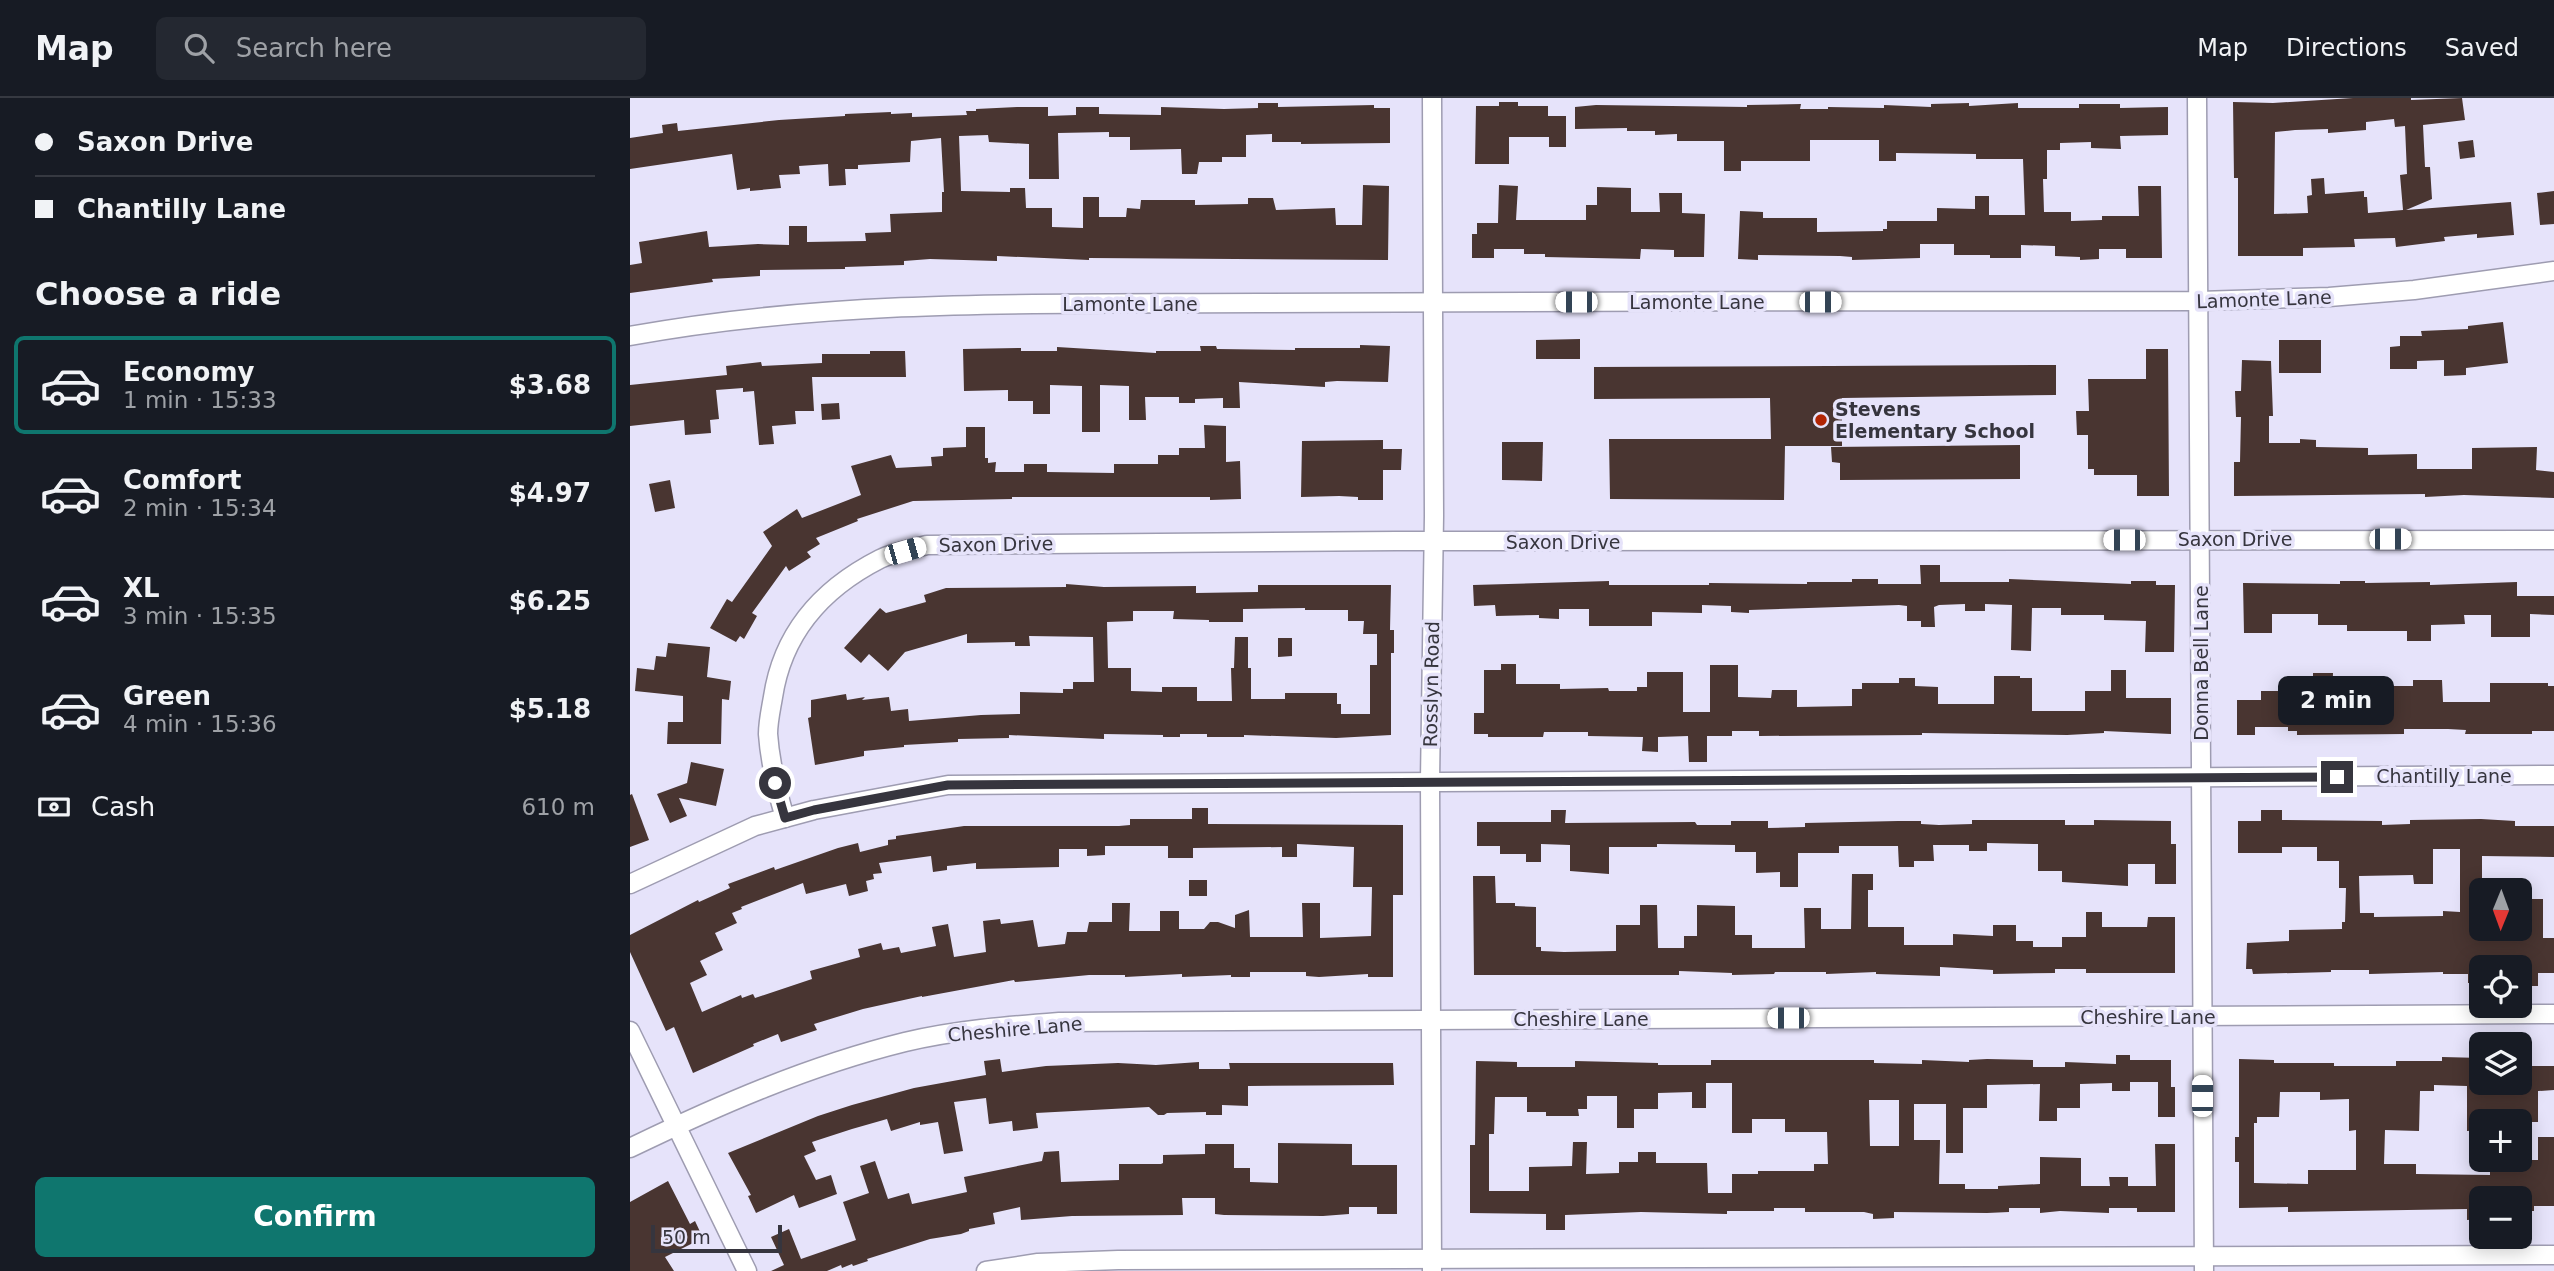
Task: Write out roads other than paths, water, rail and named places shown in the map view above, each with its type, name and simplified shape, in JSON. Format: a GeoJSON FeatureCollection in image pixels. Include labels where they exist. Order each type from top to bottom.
{"type":"FeatureCollection","features":[{"type":"Feature","properties":{"kind":"street","name":"Rosslyn Road"},"geometry":{"type":"LineString","coordinates":[[1432,98],[1432,1265]]}},
{"type":"Feature","properties":{"kind":"street","name":"Donna Bell Lane"},"geometry":{"type":"LineString","coordinates":[[2197,98],[2204,1264]]}},
{"type":"Feature","properties":{"kind":"street","name":"Lamonte Lane"},"geometry":{"type":"LineString","coordinates":[[630,336],[685,326],[809,311],[981,305],[2199,302],[2329,297],[2414,290],[2554,271]]}},
{"type":"Feature","properties":{"kind":"street","name":"Saxon Drive"},"geometry":{"type":"LineString","coordinates":[[785,818],[775,783],[768,732],[776,678],[789,643],[812,607],[848,578],[883,558],[927,545],[2554,540]]}},
{"type":"Feature","properties":{"kind":"street","name":"Chantilly Lane"},"geometry":{"type":"LineString","coordinates":[[630,884],[744,831],[785,818],[948,785],[2554,775]]}},
{"type":"Feature","properties":{"kind":"street","name":"Cheshire Lane"},"geometry":{"type":"LineString","coordinates":[[630,1148],[790,1077],[851,1056],[982,1028],[1059,1022],[2554,1014]]}},
{"type":"Feature","properties":{"kind":"street"},"geometry":{"type":"LineString","coordinates":[[630,1031],[747,1271]]}},
{"type":"Feature","properties":{"kind":"street"},"geometry":{"type":"LineString","coordinates":[[986,1271],[1038,1263],[1118,1260],[1432,1265],[2204,1264],[2554,1255]]}},
{"type":"Feature","properties":{"kind":"place","name":"Stevens Elementary School"},"geometry":{"type":"Point","coordinates":[1821,420]}}]}
